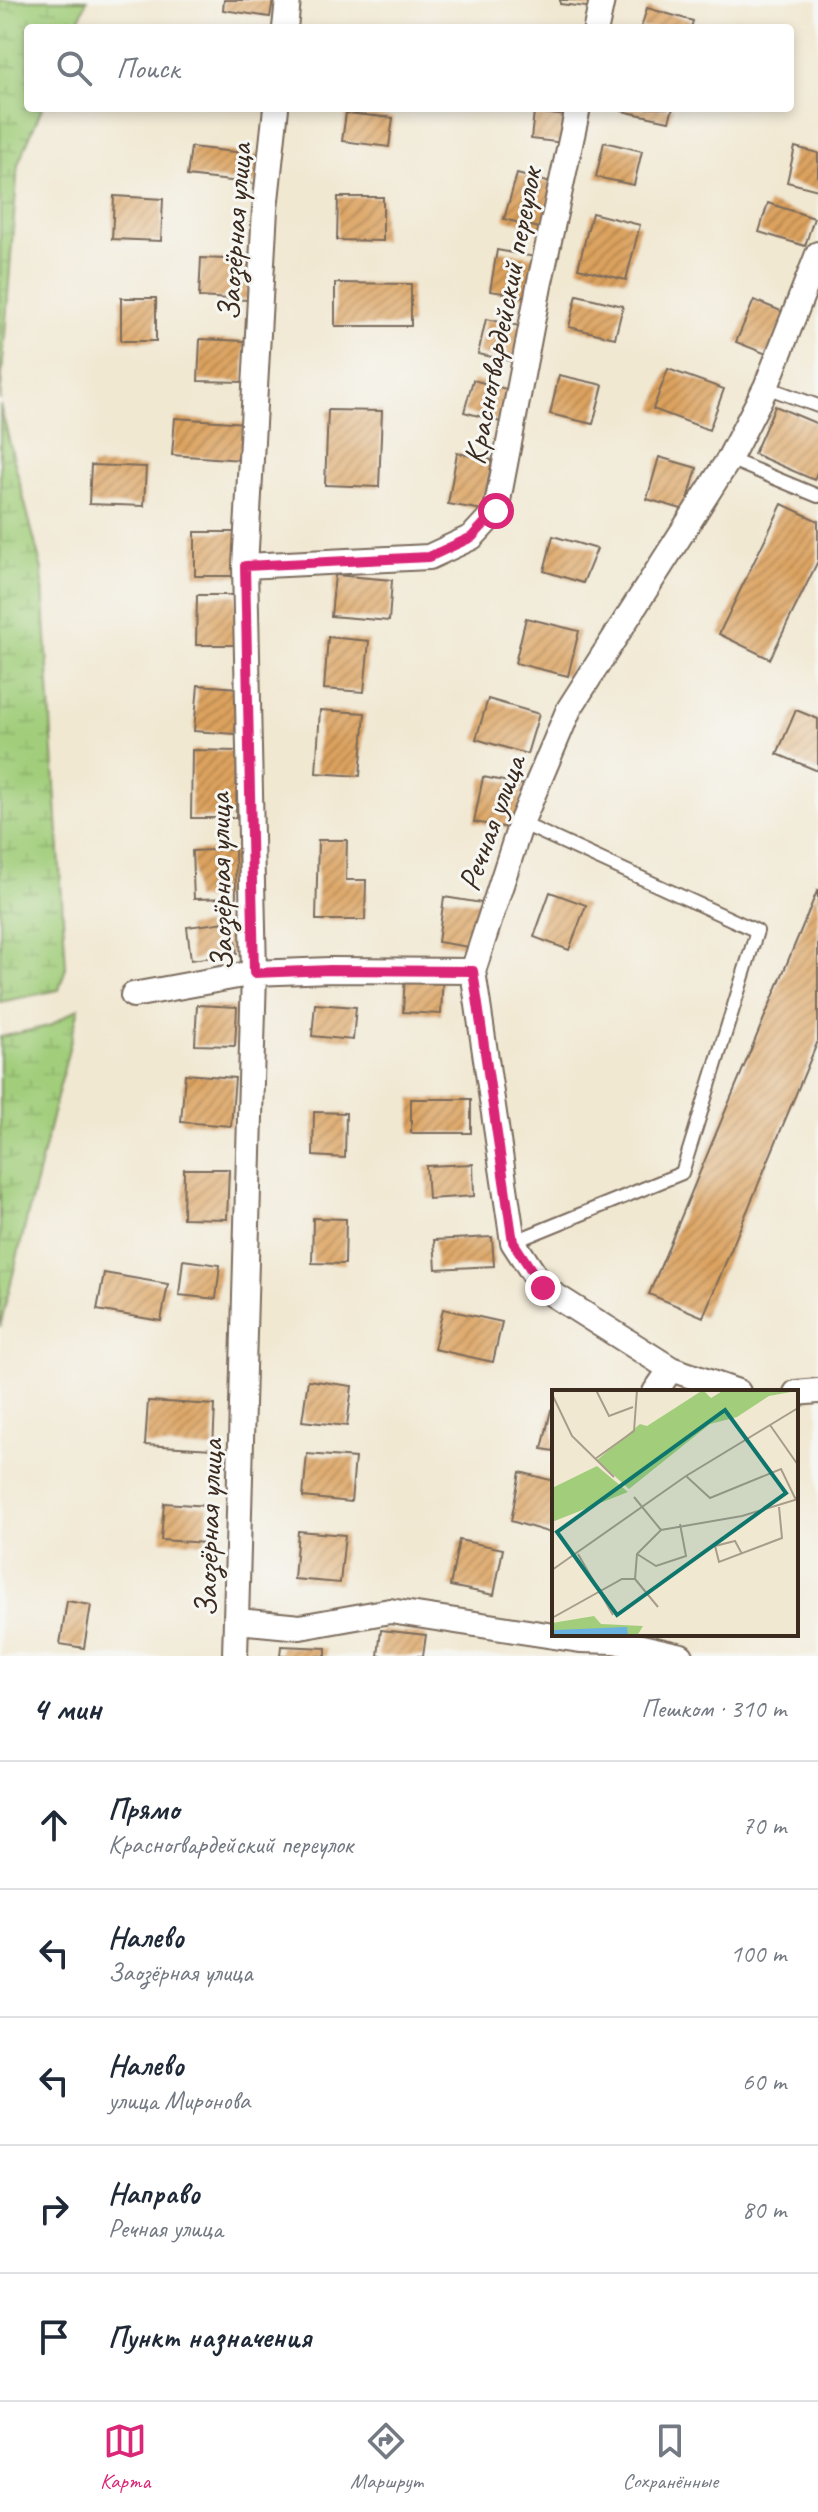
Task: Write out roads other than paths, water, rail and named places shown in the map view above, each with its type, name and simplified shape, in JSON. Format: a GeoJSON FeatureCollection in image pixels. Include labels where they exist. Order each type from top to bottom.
{"type":"FeatureCollection","features":[{"type":"Feature","properties":{"kind":"street"},"geometry":{"type":"LineString","coordinates":[[285,24],[288,0]]}},
{"type":"Feature","properties":{"kind":"street"},"geometry":{"type":"LineString","coordinates":[[597,24],[602,0]]}},
{"type":"Feature","properties":{"kind":"street","name":"Заозёрная улица"},"geometry":{"type":"LineString","coordinates":[[235,1656],[254,973],[245,566],[265,209],[276,112]]}},
{"type":"Feature","properties":{"kind":"street","name":"Красногвардейский переулок"},"geometry":{"type":"LineString","coordinates":[[245,566],[429,557],[472,537],[496,511],[539,286],[577,112]]}},
{"type":"Feature","properties":{"kind":"street","name":"Речная улица"},"geometry":{"type":"LineString","coordinates":[[732,1390],[671,1369],[543,1288],[513,1242],[473,971],[521,823],[569,709],[729,459],[766,387],[818,254]]}},
{"type":"Feature","properties":{"kind":"street"},"geometry":{"type":"LineString","coordinates":[[133,995],[254,973],[473,971]]}},
{"type":"Feature","properties":{"kind":"street"},"geometry":{"type":"LineString","coordinates":[[656,1390],[671,1369]]}},
{"type":"Feature","properties":{"kind":"street"},"geometry":{"type":"LineString","coordinates":[[798,1393],[818,1391]]}},
{"type":"Feature","properties":{"kind":"street"},"geometry":{"type":"LineString","coordinates":[[238,1621],[300,1627],[390,1611],[580,1643],[615,1641],[681,1656]]}},
{"type":"Feature","properties":{"kind":"lane"},"geometry":{"type":"LineString","coordinates":[[766,387],[818,406]]}},
{"type":"Feature","properties":{"kind":"lane"},"geometry":{"type":"LineString","coordinates":[[729,459],[818,496]]}},
{"type":"Feature","properties":{"kind":"lane"},"geometry":{"type":"LineString","coordinates":[[513,1242],[682,1173],[757,931],[521,823]]}}]}
